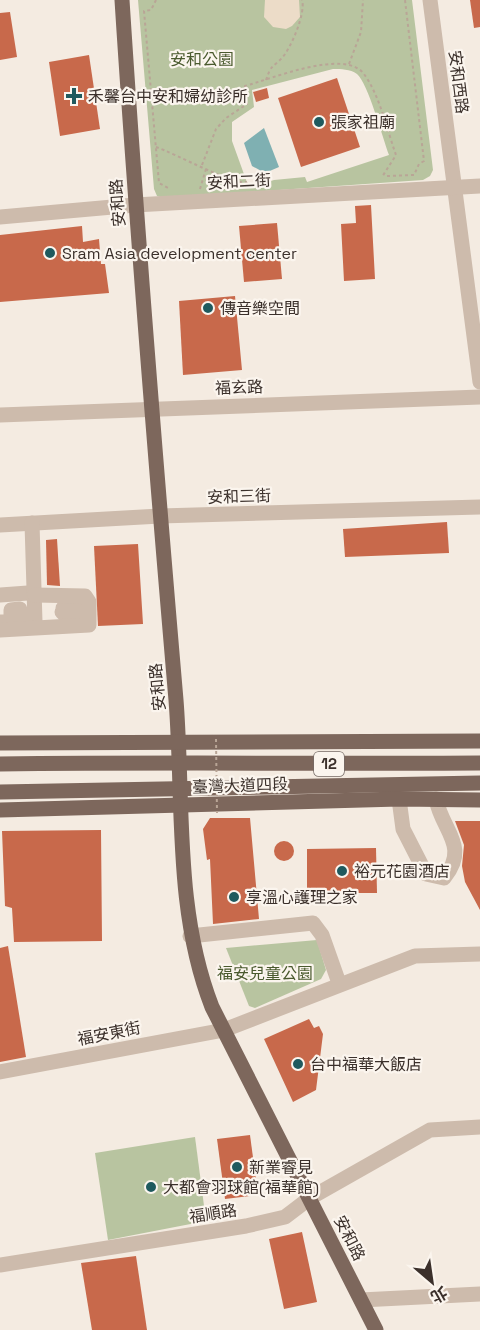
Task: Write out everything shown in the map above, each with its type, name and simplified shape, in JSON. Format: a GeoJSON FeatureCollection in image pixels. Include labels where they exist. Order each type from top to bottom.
{"type":"FeatureCollection","features":[{"type":"Feature","properties":{"kind":"main road","name":"安和路"},"geometry":{"type":"LineString","coordinates":[[123,0],[135,205],[179,742],[190,936],[201,979],[224,1030],[376,1330]]}},
{"type":"Feature","properties":{"kind":"main road","name":"12"},"geometry":{"type":"LineString","coordinates":[[179,742],[480,741]]}},
{"type":"Feature","properties":{"kind":"main road"},"geometry":{"type":"LineString","coordinates":[[0,743],[179,742]]}},
{"type":"Feature","properties":{"kind":"main road","name":"臺灣大道四段"},"geometry":{"type":"LineString","coordinates":[[0,764],[480,763]]}},
{"type":"Feature","properties":{"kind":"main road","name":"臺灣大道四段"},"geometry":{"type":"LineString","coordinates":[[0,792],[480,783]]}},
{"type":"Feature","properties":{"kind":"main road","name":"臺灣大道四段"},"geometry":{"type":"LineString","coordinates":[[0,810],[399,799],[480,800]]}},
{"type":"Feature","properties":{"kind":"street","name":"安和西路"},"geometry":{"type":"LineString","coordinates":[[430,0],[480,382]]}},
{"type":"Feature","properties":{"kind":"street","name":"安和二街"},"geometry":{"type":"LineString","coordinates":[[0,217],[135,205],[480,186]]}},
{"type":"Feature","properties":{"kind":"street","name":"福玄路"},"geometry":{"type":"LineString","coordinates":[[0,415],[480,397]]}},
{"type":"Feature","properties":{"kind":"street","name":"安和三街"},"geometry":{"type":"LineString","coordinates":[[0,525],[160,516],[480,507]]}},
{"type":"Feature","properties":{"kind":"street"},"geometry":{"type":"LineString","coordinates":[[0,622],[11,622],[11,610],[20,609],[20,622],[35,622],[32,523]]}},
{"type":"Feature","properties":{"kind":"street"},"geometry":{"type":"LineString","coordinates":[[0,595],[85,596],[89,602],[89,625],[0,630]]}},
{"type":"Feature","properties":{"kind":"street"},"geometry":{"type":"LineString","coordinates":[[0,604],[33,597]]}},
{"type":"Feature","properties":{"kind":"street"},"geometry":{"type":"LineString","coordinates":[[399,799],[403,829],[426,874],[444,878],[454,863],[454,844],[436,799]]}},
{"type":"Feature","properties":{"kind":"street"},"geometry":{"type":"LineString","coordinates":[[190,936],[313,922],[322,935],[339,983]]}},
{"type":"Feature","properties":{"kind":"street","name":"福安東街"},"geometry":{"type":"LineString","coordinates":[[0,1072],[224,1030],[339,983],[415,956],[480,954]]}},
{"type":"Feature","properties":{"kind":"street","name":"福順路"},"geometry":{"type":"LineString","coordinates":[[0,1265],[246,1226],[285,1217],[310,1198],[430,1130],[480,1127]]}},
{"type":"Feature","properties":{"kind":"street"},"geometry":{"type":"LineString","coordinates":[[361,1300],[480,1294]]}},
{"type":"Feature","properties":{"kind":"path"},"geometry":{"type":"LineString","coordinates":[[156,0],[151,10],[144,11],[159,183],[169,188],[171,192]]}},
{"type":"Feature","properties":{"kind":"path"},"geometry":{"type":"LineString","coordinates":[[266,80],[270,65],[282,57],[302,17],[302,0]]}},
{"type":"Feature","properties":{"kind":"path"},"geometry":{"type":"LineString","coordinates":[[349,64],[361,32],[363,0]]}},
{"type":"Feature","properties":{"kind":"path"},"geometry":{"type":"LineString","coordinates":[[371,178],[414,175],[419,164],[424,161],[405,0]]}},
{"type":"Feature","properties":{"kind":"path"},"geometry":{"type":"LineString","coordinates":[[202,166],[216,129],[226,118],[247,104],[245,86],[333,62],[349,64],[363,71],[370,84],[396,155],[382,177]]}},
{"type":"Feature","properties":{"kind":"path"},"geometry":{"type":"LineString","coordinates":[[156,147],[207,168],[232,182],[246,182],[249,188]]}},
{"type":"Feature","properties":{"kind":"path"},"geometry":{"type":"LineString","coordinates":[[200,190],[207,168]]}},
{"type":"Feature","properties":{"kind":"path"},"geometry":{"type":"LineString","coordinates":[[216,739],[218,813]]}},
{"type":"Feature","properties":{"kind":"green space","name":"安和公園"},"geometry":{"type":"Polygon","coordinates":[[[138,0],[412,0],[433,170],[430,176],[423,180],[164,198],[157,196],[154,189],[138,0]],[[333,69],[252,90],[254,107],[232,122],[232,141],[249,188],[274,180],[305,177],[307,182],[389,155],[361,79],[351,71],[333,69]]]}},
{"type":"Feature","properties":{"kind":"green space","name":"福安兒童公園"},"geometry":{"type":"Polygon","coordinates":[[[317,940],[326,970],[321,979],[255,1008],[249,1006],[226,948],[317,940]]]}},
{"type":"Feature","properties":{"kind":"green space","name":"大都會羽球館(福華館)"},"geometry":{"type":"Polygon","coordinates":[[[195,1137],[206,1221],[108,1240],[95,1153],[195,1137]]]}},
{"type":"Feature","properties":{"kind":"shaded area"},"geometry":{"type":"Polygon","coordinates":[[[265,0],[299,0],[300,17],[286,29],[273,27],[264,17],[265,0]]]}},
{"type":"Feature","properties":{"kind":"water"},"geometry":{"type":"Polygon","coordinates":[[[264,128],[279,167],[265,173],[252,166],[244,143],[264,128]]]}},
{"type":"Feature","properties":{"kind":"building"},"geometry":{"type":"Polygon","coordinates":[[[470,0],[480,0],[480,27],[474,28],[470,0]]]}},
{"type":"Feature","properties":{"kind":"building"},"geometry":{"type":"Polygon","coordinates":[[[10,12],[17,57],[0,60],[0,13],[10,12]]]}},
{"type":"Feature","properties":{"kind":"building","name":"禾馨台中安和婦幼診所"},"geometry":{"type":"Polygon","coordinates":[[[89,55],[100,129],[60,136],[49,62],[89,55]]]}},
{"type":"Feature","properties":{"kind":"building","name":"張家祖廟"},"geometry":{"type":"Polygon","coordinates":[[[337,78],[360,147],[301,167],[278,98],[337,78]]]}},
{"type":"Feature","properties":{"kind":"building"},"geometry":{"type":"Polygon","coordinates":[[[267,88],[269,98],[256,102],[253,92],[267,88]]]}},
{"type":"Feature","properties":{"kind":"building"},"geometry":{"type":"Polygon","coordinates":[[[371,205],[375,279],[344,281],[341,224],[356,223],[355,206],[371,205]]]}},
{"type":"Feature","properties":{"kind":"building"},"geometry":{"type":"Polygon","coordinates":[[[277,223],[282,279],[244,282],[239,226],[277,223]]]}},
{"type":"Feature","properties":{"kind":"building","name":"Sram Asia development center"},"geometry":{"type":"Polygon","coordinates":[[[82,226],[83,242],[99,239],[101,264],[105,264],[109,293],[0,302],[0,235],[82,226]]]}},
{"type":"Feature","properties":{"kind":"building"},"geometry":{"type":"Polygon","coordinates":[[[235,296],[242,370],[183,375],[179,301],[235,296]]]}},
{"type":"Feature","properties":{"kind":"building"},"geometry":{"type":"Polygon","coordinates":[[[447,522],[449,553],[345,557],[343,529],[447,522]]]}},
{"type":"Feature","properties":{"kind":"building"},"geometry":{"type":"Polygon","coordinates":[[[57,539],[60,586],[47,585],[46,540],[57,539]]]}},
{"type":"Feature","properties":{"kind":"building"},"geometry":{"type":"Polygon","coordinates":[[[138,544],[143,624],[98,626],[94,546],[138,544]]]}},
{"type":"Feature","properties":{"kind":"building"},"geometry":{"type":"Polygon","coordinates":[[[210,818],[250,818],[259,919],[213,924],[210,859],[207,860],[203,829],[210,818]]]}},
{"type":"Feature","properties":{"kind":"building"},"geometry":{"type":"Polygon","coordinates":[[[455,821],[480,821],[480,910],[465,882],[462,866],[464,845],[455,821]]]}},
{"type":"Feature","properties":{"kind":"building"},"geometry":{"type":"Polygon","coordinates":[[[101,830],[102,941],[14,942],[12,908],[5,906],[2,831],[101,830]]]}},
{"type":"Feature","properties":{"kind":"building"},"geometry":{"type":"Polygon","coordinates":[[[284,841],[291,844],[294,851],[291,858],[284,861],[277,858],[274,851],[277,844],[284,841]]]}},
{"type":"Feature","properties":{"kind":"building","name":"裕元花園酒店"},"geometry":{"type":"Polygon","coordinates":[[[376,848],[377,893],[307,893],[307,849],[376,848]]]}},
{"type":"Feature","properties":{"kind":"building"},"geometry":{"type":"Polygon","coordinates":[[[8,946],[26,1057],[0,1062],[0,948],[8,946]]]}},
{"type":"Feature","properties":{"kind":"building","name":"台中福華大飯店"},"geometry":{"type":"Polygon","coordinates":[[[309,1019],[314,1028],[319,1026],[323,1034],[316,1090],[293,1102],[264,1039],[309,1019]]]}},
{"type":"Feature","properties":{"kind":"building","name":"新業睿見"},"geometry":{"type":"Polygon","coordinates":[[[250,1135],[258,1195],[225,1199],[217,1139],[250,1135]]]}},
{"type":"Feature","properties":{"kind":"building"},"geometry":{"type":"Polygon","coordinates":[[[302,1232],[317,1302],[284,1309],[269,1239],[302,1232]]]}},
{"type":"Feature","properties":{"kind":"building"},"geometry":{"type":"Polygon","coordinates":[[[136,1256],[147,1330],[92,1330],[81,1263],[136,1256]]]}},
{"type":"Feature","properties":{"kind":"place","name":"禾馨台中安和婦幼診所"},"geometry":{"type":"Point","coordinates":[74,96]}},
{"type":"Feature","properties":{"kind":"place","name":"張家祖廟"},"geometry":{"type":"Point","coordinates":[319,122]}},
{"type":"Feature","properties":{"kind":"place","name":"Sram Asia development center"},"geometry":{"type":"Point","coordinates":[50,253]}},
{"type":"Feature","properties":{"kind":"place","name":"傳音樂空間"},"geometry":{"type":"Point","coordinates":[208,308]}},
{"type":"Feature","properties":{"kind":"place","name":"裕元花園酒店"},"geometry":{"type":"Point","coordinates":[342,871]}},
{"type":"Feature","properties":{"kind":"place","name":"享溫心護理之家"},"geometry":{"type":"Point","coordinates":[234,897]}},
{"type":"Feature","properties":{"kind":"place","name":"台中福華大飯店"},"geometry":{"type":"Point","coordinates":[298,1064]}},
{"type":"Feature","properties":{"kind":"place","name":"新業睿見"},"geometry":{"type":"Point","coordinates":[237,1167]}},
{"type":"Feature","properties":{"kind":"place","name":"大都會羽球館(福華館)"},"geometry":{"type":"Point","coordinates":[151,1187]}}]}
